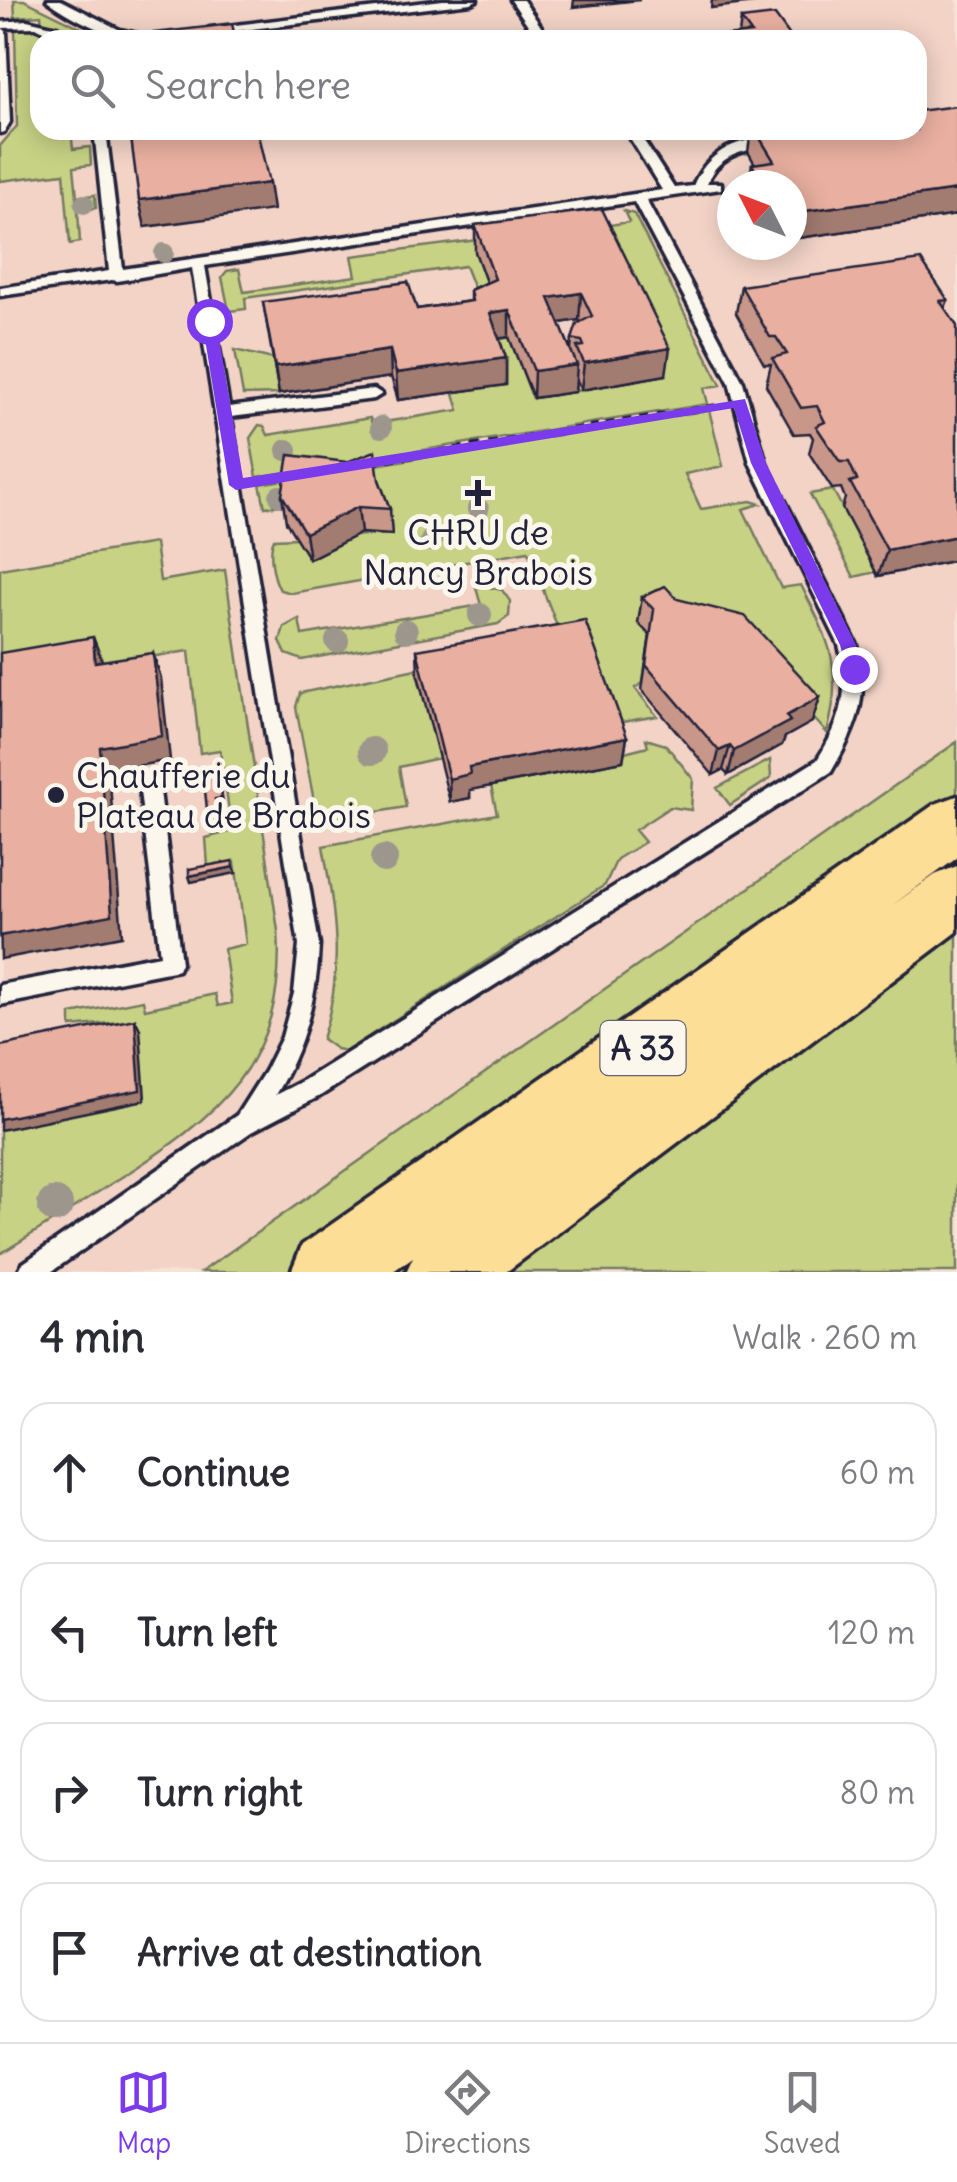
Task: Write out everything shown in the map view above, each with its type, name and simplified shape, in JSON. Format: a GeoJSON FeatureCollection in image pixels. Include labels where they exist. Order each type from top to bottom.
{"type":"FeatureCollection","features":[{"type":"Feature","properties":{"kind":"highway","name":"A 33"},"geometry":{"type":"LineString","coordinates":[[329,1272],[957,823]]}},
{"type":"Feature","properties":{"kind":"highway","name":"A 33"},"geometry":{"type":"LineString","coordinates":[[444,1272],[957,895]]}},
{"type":"Feature","properties":{"kind":"lane"},"geometry":{"type":"LineString","coordinates":[[54,0],[114,30]]}},
{"type":"Feature","properties":{"kind":"lane"},"geometry":{"type":"LineString","coordinates":[[221,30],[470,0]]}},
{"type":"Feature","properties":{"kind":"lane"},"geometry":{"type":"LineString","coordinates":[[518,0],[538,30]]}},
{"type":"Feature","properties":{"kind":"lane"},"geometry":{"type":"LineString","coordinates":[[0,129],[4,122],[0,28],[20,22],[58,30]]}},
{"type":"Feature","properties":{"kind":"lane"},"geometry":{"type":"LineString","coordinates":[[101,140],[118,276]]}},
{"type":"Feature","properties":{"kind":"lane"},"geometry":{"type":"LineString","coordinates":[[638,140],[670,194]]}},
{"type":"Feature","properties":{"kind":"lane"},"geometry":{"type":"LineString","coordinates":[[698,189],[704,172],[730,147],[784,140]]}},
{"type":"Feature","properties":{"kind":"lane"},"geometry":{"type":"LineString","coordinates":[[0,292],[716,186]]}},
{"type":"Feature","properties":{"kind":"lane"},"geometry":{"type":"LineString","coordinates":[[30,1272],[243,1124],[312,1088],[824,766],[844,733],[852,705],[854,669],[848,645],[758,463],[736,382],[638,198]]}},
{"type":"Feature","properties":{"kind":"lane"},"geometry":{"type":"LineString","coordinates":[[198,263],[301,879],[310,958],[307,994],[299,1023],[268,1090],[243,1124]]}},
{"type":"Feature","properties":{"kind":"lane"},"geometry":{"type":"LineString","coordinates":[[224,413],[374,394]]}},
{"type":"Feature","properties":{"kind":"lane"},"geometry":{"type":"LineString","coordinates":[[0,995],[171,963],[150,791]]}},
{"type":"Feature","properties":{"kind":"path"},"geometry":{"type":"LineString","coordinates":[[352,466],[740,402]]}},
{"type":"Feature","properties":{"kind":"path"},"geometry":{"type":"LineString","coordinates":[[236,485],[294,475]]}},
{"type":"Feature","properties":{"kind":"shaded area","name":"CHRU de Nancy Brabois"},"geometry":{"type":"Polygon","coordinates":[[[0,0],[957,0],[957,742],[201,1272],[0,1272],[0,0]]]}},
{"type":"Feature","properties":{"kind":"green space"},"geometry":{"type":"Polygon","coordinates":[[[14,0],[24,0],[86,30],[30,30],[30,140],[72,140],[73,149],[90,147],[91,165],[74,167],[77,197],[95,195],[96,208],[78,211],[80,242],[70,244],[64,173],[0,181],[0,146],[17,126],[15,29],[42,26],[41,15],[15,17],[14,0]]]}},
{"type":"Feature","properties":{"kind":"green space"},"geometry":{"type":"Polygon","coordinates":[[[624,211],[634,214],[721,385],[704,388],[708,404],[257,477],[250,438],[259,425],[264,426],[268,435],[370,418],[372,424],[459,410],[453,391],[499,340],[509,337],[533,398],[581,390],[597,227],[629,222],[624,211]]]}},
{"type":"Feature","properties":{"kind":"green space"},"geometry":{"type":"Polygon","coordinates":[[[556,230],[495,306],[482,309],[465,266],[245,298],[246,309],[229,311],[222,277],[227,271],[239,269],[244,292],[356,276],[352,256],[556,230]]]}},
{"type":"Feature","properties":{"kind":"green space"},"geometry":{"type":"Polygon","coordinates":[[[235,350],[273,359],[279,394],[243,395],[235,350]]]}},
{"type":"Feature","properties":{"kind":"green space"},"geometry":{"type":"Polygon","coordinates":[[[709,410],[723,466],[685,474],[701,509],[751,501],[760,504],[743,509],[781,588],[801,585],[831,656],[834,691],[827,733],[740,636],[639,623],[650,635],[643,683],[635,688],[657,716],[610,724],[566,649],[528,551],[292,593],[277,585],[271,557],[274,539],[392,534],[289,504],[265,507],[260,484],[709,410]]]}},
{"type":"Feature","properties":{"kind":"green space"},"geometry":{"type":"Polygon","coordinates":[[[833,490],[876,572],[854,577],[810,494],[833,490]]]}},
{"type":"Feature","properties":{"kind":"green space"},"geometry":{"type":"Polygon","coordinates":[[[155,543],[160,581],[225,570],[278,931],[278,977],[271,1016],[257,1051],[238,1081],[186,1133],[0,1254],[0,1130],[145,1099],[128,1021],[71,1027],[71,1014],[143,1000],[145,1009],[215,994],[218,1006],[232,1003],[224,949],[246,944],[235,862],[208,867],[206,838],[232,831],[220,750],[200,753],[189,651],[0,680],[0,569],[155,543]]]}},
{"type":"Feature","properties":{"kind":"green space"},"geometry":{"type":"Polygon","coordinates":[[[476,588],[502,590],[510,601],[509,616],[498,624],[302,660],[286,654],[280,641],[284,627],[299,619],[302,635],[481,605],[476,588]]]}},
{"type":"Feature","properties":{"kind":"green space"},"geometry":{"type":"Polygon","coordinates":[[[416,669],[439,758],[399,767],[406,807],[318,822],[296,707],[300,693],[416,669]]]}},
{"type":"Feature","properties":{"kind":"green space"},"geometry":{"type":"Polygon","coordinates":[[[646,739],[666,745],[693,779],[691,810],[670,807],[635,830],[645,842],[617,859],[605,885],[346,1051],[322,1039],[336,966],[334,919],[323,846],[497,814],[491,786],[648,746],[646,739]]]}},
{"type":"Feature","properties":{"kind":"green space"},"geometry":{"type":"Polygon","coordinates":[[[957,742],[957,1272],[201,1272],[957,742]]]}},
{"type":"Feature","properties":{"kind":"green space"},"geometry":{"type":"Polygon","coordinates":[[[770,760],[771,778],[730,805],[717,788],[770,760]]]}},
{"type":"Feature","properties":{"kind":"building"},"geometry":{"type":"Polygon","coordinates":[[[775,15],[786,30],[749,30],[741,19],[775,15]]]}},
{"type":"Feature","properties":{"kind":"building"},"geometry":{"type":"Polygon","coordinates":[[[232,24],[234,30],[179,30],[232,24]]]}},
{"type":"Feature","properties":{"kind":"building"},"geometry":{"type":"Polygon","coordinates":[[[957,106],[957,190],[807,211],[807,170],[755,170],[752,164],[774,161],[761,140],[927,140],[927,110],[957,106]]]}},
{"type":"Feature","properties":{"kind":"building"},"geometry":{"type":"Polygon","coordinates":[[[131,140],[259,140],[269,183],[139,200],[131,140]]]}},
{"type":"Feature","properties":{"kind":"building"},"geometry":{"type":"Polygon","coordinates":[[[602,209],[670,348],[584,363],[577,347],[584,346],[582,341],[572,339],[577,324],[592,316],[581,293],[549,298],[577,365],[534,371],[509,310],[490,313],[506,358],[396,373],[390,350],[275,367],[263,302],[408,282],[417,309],[472,301],[470,290],[495,279],[475,225],[602,209]]]}},
{"type":"Feature","properties":{"kind":"building"},"geometry":{"type":"Polygon","coordinates":[[[921,260],[948,300],[940,301],[957,326],[957,536],[887,550],[850,482],[857,480],[849,462],[840,462],[816,426],[825,422],[817,406],[801,408],[772,358],[787,354],[776,337],[770,337],[741,286],[921,260]]]}},
{"type":"Feature","properties":{"kind":"building"},"geometry":{"type":"Polygon","coordinates":[[[375,451],[379,480],[390,509],[358,507],[305,533],[282,495],[289,455],[347,462],[375,451]]]}},
{"type":"Feature","properties":{"kind":"building"},"geometry":{"type":"Polygon","coordinates":[[[665,586],[677,599],[745,616],[820,697],[786,716],[790,721],[734,751],[730,746],[719,751],[646,665],[654,610],[642,597],[665,586]]]}},
{"type":"Feature","properties":{"kind":"building"},"geometry":{"type":"Polygon","coordinates":[[[585,620],[627,737],[469,767],[470,774],[449,779],[417,650],[585,620]]]}},
{"type":"Feature","properties":{"kind":"building","name":"Chaufferie du Plateau de Brabois"},"geometry":{"type":"Polygon","coordinates":[[[93,637],[95,662],[153,653],[162,736],[100,747],[112,915],[0,936],[0,653],[93,637]]]}},
{"type":"Feature","properties":{"kind":"building"},"geometry":{"type":"Polygon","coordinates":[[[218,770],[222,798],[215,799],[217,816],[208,818],[203,773],[218,770]]]}},
{"type":"Feature","properties":{"kind":"building"},"geometry":{"type":"Polygon","coordinates":[[[233,861],[234,867],[189,876],[189,869],[233,861]]]}},
{"type":"Feature","properties":{"kind":"building"},"geometry":{"type":"Polygon","coordinates":[[[135,1019],[140,1090],[0,1119],[0,1046],[135,1019]]]}},
{"type":"Feature","properties":{"kind":"place","name":"CHRU de Nancy Brabois"},"geometry":{"type":"Point","coordinates":[478,493]}},
{"type":"Feature","properties":{"kind":"place","name":"Chaufferie du Plateau de Brabois"},"geometry":{"type":"Point","coordinates":[56,795]}},
{"type":"Feature","properties":{"kind":"route"},"geometry":{"type":"LineString","coordinates":[[209,321],[236,485],[740,402],[758,463],[848,645],[854,669]]}}]}
